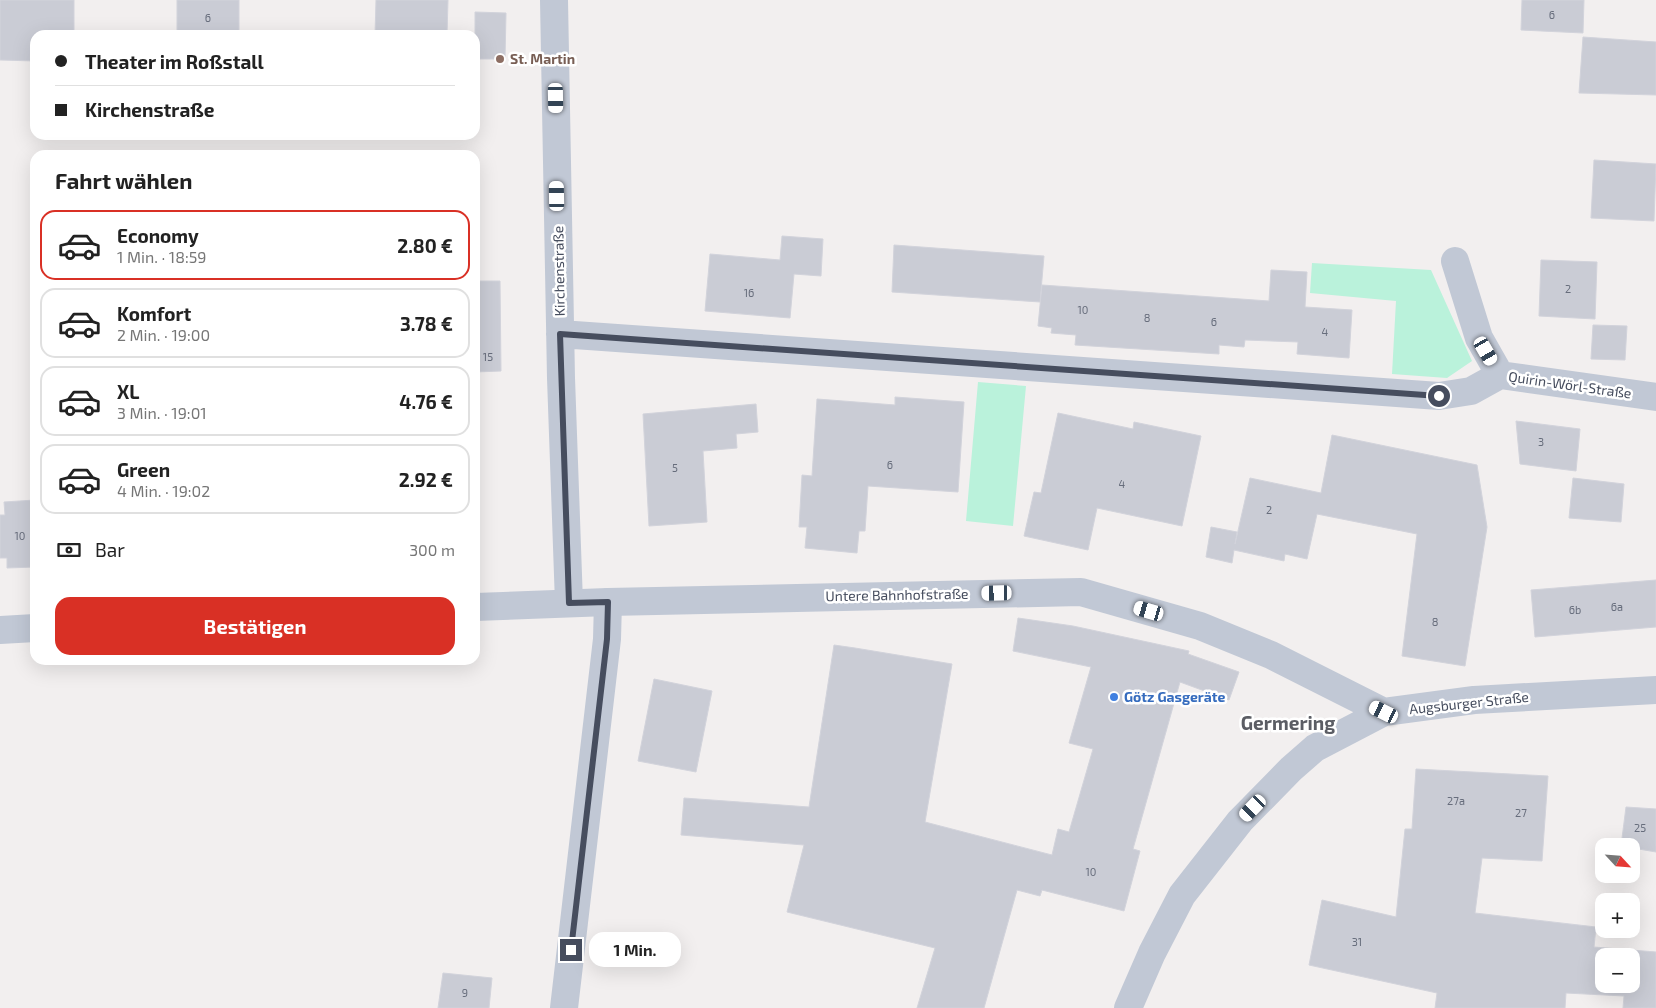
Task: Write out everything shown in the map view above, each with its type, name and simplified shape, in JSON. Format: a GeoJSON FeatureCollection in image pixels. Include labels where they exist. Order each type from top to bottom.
{"type":"FeatureCollection","features":[{"type":"Feature","properties":{"kind":"street","name":"Kirchenstraße"},"geometry":{"type":"LineString","coordinates":[[554,0],[560,334],[569,603]]}},
{"type":"Feature","properties":{"kind":"street"},"geometry":{"type":"LineString","coordinates":[[1455,261],[1479,338],[1500,375]]}},
{"type":"Feature","properties":{"kind":"street","name":"Quirin-Wörl-Straße"},"geometry":{"type":"LineString","coordinates":[[560,334],[1439,396],[1472,391],[1500,375],[1656,397]]}},
{"type":"Feature","properties":{"kind":"street","name":"Untere Bahnhofstraße"},"geometry":{"type":"LineString","coordinates":[[480,606],[1081,592],[1200,626],[1286,662],[1384,712]]}},
{"type":"Feature","properties":{"kind":"street"},"geometry":{"type":"LineString","coordinates":[[564,1008],[607,639],[608,602]]}},
{"type":"Feature","properties":{"kind":"street"},"geometry":{"type":"LineString","coordinates":[[0,630],[30,628]]}},
{"type":"Feature","properties":{"kind":"street","name":"Augsburger Straße"},"geometry":{"type":"LineString","coordinates":[[1128,1008],[1152,953],[1182,895],[1240,822],[1291,769],[1315,748],[1384,712],[1474,700],[1656,690]]}},
{"type":"Feature","properties":{"kind":"green space"},"geometry":{"type":"Polygon","coordinates":[[[1312,263],[1431,270],[1472,361],[1447,378],[1392,374],[1396,301],[1310,293],[1312,263]]]}},
{"type":"Feature","properties":{"kind":"green space"},"geometry":{"type":"Polygon","coordinates":[[[978,382],[1026,386],[1013,526],[966,521],[978,382]]]}},
{"type":"Feature","properties":{"kind":"building"},"geometry":{"type":"Polygon","coordinates":[[[0,0],[74,0],[74,30],[30,30],[30,61],[0,60],[0,0]]]}},
{"type":"Feature","properties":{"kind":"building"},"geometry":{"type":"Polygon","coordinates":[[[177,0],[239,0],[239,30],[177,30],[177,0]]]}},
{"type":"Feature","properties":{"kind":"building"},"geometry":{"type":"Polygon","coordinates":[[[376,0],[448,0],[447,30],[375,30],[376,0]]]}},
{"type":"Feature","properties":{"kind":"building"},"geometry":{"type":"Polygon","coordinates":[[[1522,0],[1584,0],[1583,33],[1521,30],[1522,0]]]}},
{"type":"Feature","properties":{"kind":"building"},"geometry":{"type":"Polygon","coordinates":[[[475,12],[506,13],[505,59],[480,59],[480,30],[475,30],[475,12]]]}},
{"type":"Feature","properties":{"kind":"building"},"geometry":{"type":"Polygon","coordinates":[[[1583,37],[1656,42],[1656,95],[1579,93],[1583,37]]]}},
{"type":"Feature","properties":{"kind":"building"},"geometry":{"type":"Polygon","coordinates":[[[1594,160],[1656,164],[1654,221],[1591,218],[1594,160]]]}},
{"type":"Feature","properties":{"kind":"building"},"geometry":{"type":"Polygon","coordinates":[[[782,236],[823,239],[821,276],[794,274],[790,318],[705,311],[710,254],[780,260],[782,236]]]}},
{"type":"Feature","properties":{"kind":"building"},"geometry":{"type":"Polygon","coordinates":[[[894,245],[1044,256],[1040,302],[892,292],[894,245]]]}},
{"type":"Feature","properties":{"kind":"building"},"geometry":{"type":"Polygon","coordinates":[[[1541,260],[1597,262],[1595,319],[1539,316],[1541,260]]]}},
{"type":"Feature","properties":{"kind":"building"},"geometry":{"type":"Polygon","coordinates":[[[1271,270],[1307,272],[1305,307],[1352,310],[1349,358],[1297,354],[1298,342],[1245,340],[1244,347],[1219,345],[1219,354],[1075,345],[1076,335],[1051,333],[1052,328],[1038,326],[1042,285],[1269,301],[1271,270]]]}},
{"type":"Feature","properties":{"kind":"building"},"geometry":{"type":"Polygon","coordinates":[[[480,281],[500,281],[501,371],[480,372],[480,281]]]}},
{"type":"Feature","properties":{"kind":"building"},"geometry":{"type":"Polygon","coordinates":[[[1593,325],[1627,326],[1625,360],[1591,359],[1593,325]]]}},
{"type":"Feature","properties":{"kind":"building"},"geometry":{"type":"Polygon","coordinates":[[[895,397],[964,402],[958,492],[868,486],[865,531],[859,531],[857,553],[805,548],[807,527],[799,527],[802,475],[812,476],[817,399],[895,405],[895,397]]]}},
{"type":"Feature","properties":{"kind":"building"},"geometry":{"type":"Polygon","coordinates":[[[756,404],[758,432],[736,434],[737,448],[703,451],[707,522],[649,526],[643,414],[756,404]]]}},
{"type":"Feature","properties":{"kind":"building"},"geometry":{"type":"Polygon","coordinates":[[[1058,413],[1133,429],[1134,422],[1201,436],[1182,526],[1097,508],[1088,550],[1024,536],[1034,492],[1041,493],[1058,413]]]}},
{"type":"Feature","properties":{"kind":"building"},"geometry":{"type":"Polygon","coordinates":[[[1516,421],[1580,429],[1576,471],[1520,464],[1516,421]]]}},
{"type":"Feature","properties":{"kind":"building"},"geometry":{"type":"Polygon","coordinates":[[[1332,435],[1477,465],[1487,527],[1465,666],[1402,656],[1417,534],[1317,514],[1307,559],[1285,554],[1284,561],[1234,550],[1232,563],[1206,557],[1211,527],[1237,532],[1235,544],[1250,478],[1321,493],[1332,435]]]}},
{"type":"Feature","properties":{"kind":"building"},"geometry":{"type":"Polygon","coordinates":[[[1573,478],[1624,484],[1621,522],[1569,518],[1573,478]]]}},
{"type":"Feature","properties":{"kind":"building"},"geometry":{"type":"Polygon","coordinates":[[[30,500],[30,567],[7,568],[7,558],[0,558],[0,515],[5,515],[4,502],[30,500]]]}},
{"type":"Feature","properties":{"kind":"building"},"geometry":{"type":"Polygon","coordinates":[[[1656,580],[1656,627],[1535,637],[1531,590],[1656,580]]]}},
{"type":"Feature","properties":{"kind":"building"},"geometry":{"type":"Polygon","coordinates":[[[1018,618],[1073,626],[1189,651],[1188,654],[1239,672],[1229,700],[1180,682],[1133,849],[1140,851],[1124,911],[1042,890],[1040,896],[1017,890],[984,1008],[917,1008],[935,948],[787,912],[804,845],[681,835],[684,798],[809,807],[834,645],[855,648],[952,664],[925,822],[1052,855],[1058,829],[1069,832],[1093,749],[1069,743],[1091,667],[1013,651],[1018,618]]]}},
{"type":"Feature","properties":{"kind":"building"},"geometry":{"type":"Polygon","coordinates":[[[654,679],[712,691],[696,772],[638,761],[654,679]]]}},
{"type":"Feature","properties":{"kind":"building"},"geometry":{"type":"Polygon","coordinates":[[[1416,769],[1548,776],[1542,861],[1482,858],[1475,913],[1595,927],[1594,947],[1606,948],[1595,948],[1595,993],[1640,993],[1640,951],[1656,952],[1656,1008],[1623,1008],[1624,996],[1566,993],[1565,1008],[1435,1008],[1437,993],[1309,965],[1322,900],[1396,917],[1405,829],[1412,829],[1416,769]]]}},
{"type":"Feature","properties":{"kind":"building"},"geometry":{"type":"Polygon","coordinates":[[[1626,807],[1656,809],[1656,852],[1640,849],[1640,838],[1622,838],[1626,807]]]}},
{"type":"Feature","properties":{"kind":"building"},"geometry":{"type":"Polygon","coordinates":[[[443,973],[492,978],[489,1008],[438,1008],[443,973]]]}},
{"type":"Feature","properties":{"kind":"place","name":"St. Martin"},"geometry":{"type":"Point","coordinates":[500,59]}},
{"type":"Feature","properties":{"kind":"place","name":"Götz Gasgeräte"},"geometry":{"type":"Point","coordinates":[1114,697]}},
{"type":"Feature","properties":{"kind":"district","name":"Germering"},"geometry":{"type":"Point","coordinates":[1288,723]}},
{"type":"Feature","properties":{"kind":"route"},"geometry":{"type":"LineString","coordinates":[[571,950],[607,639],[608,602],[569,603],[560,334],[1439,396]]}}]}
